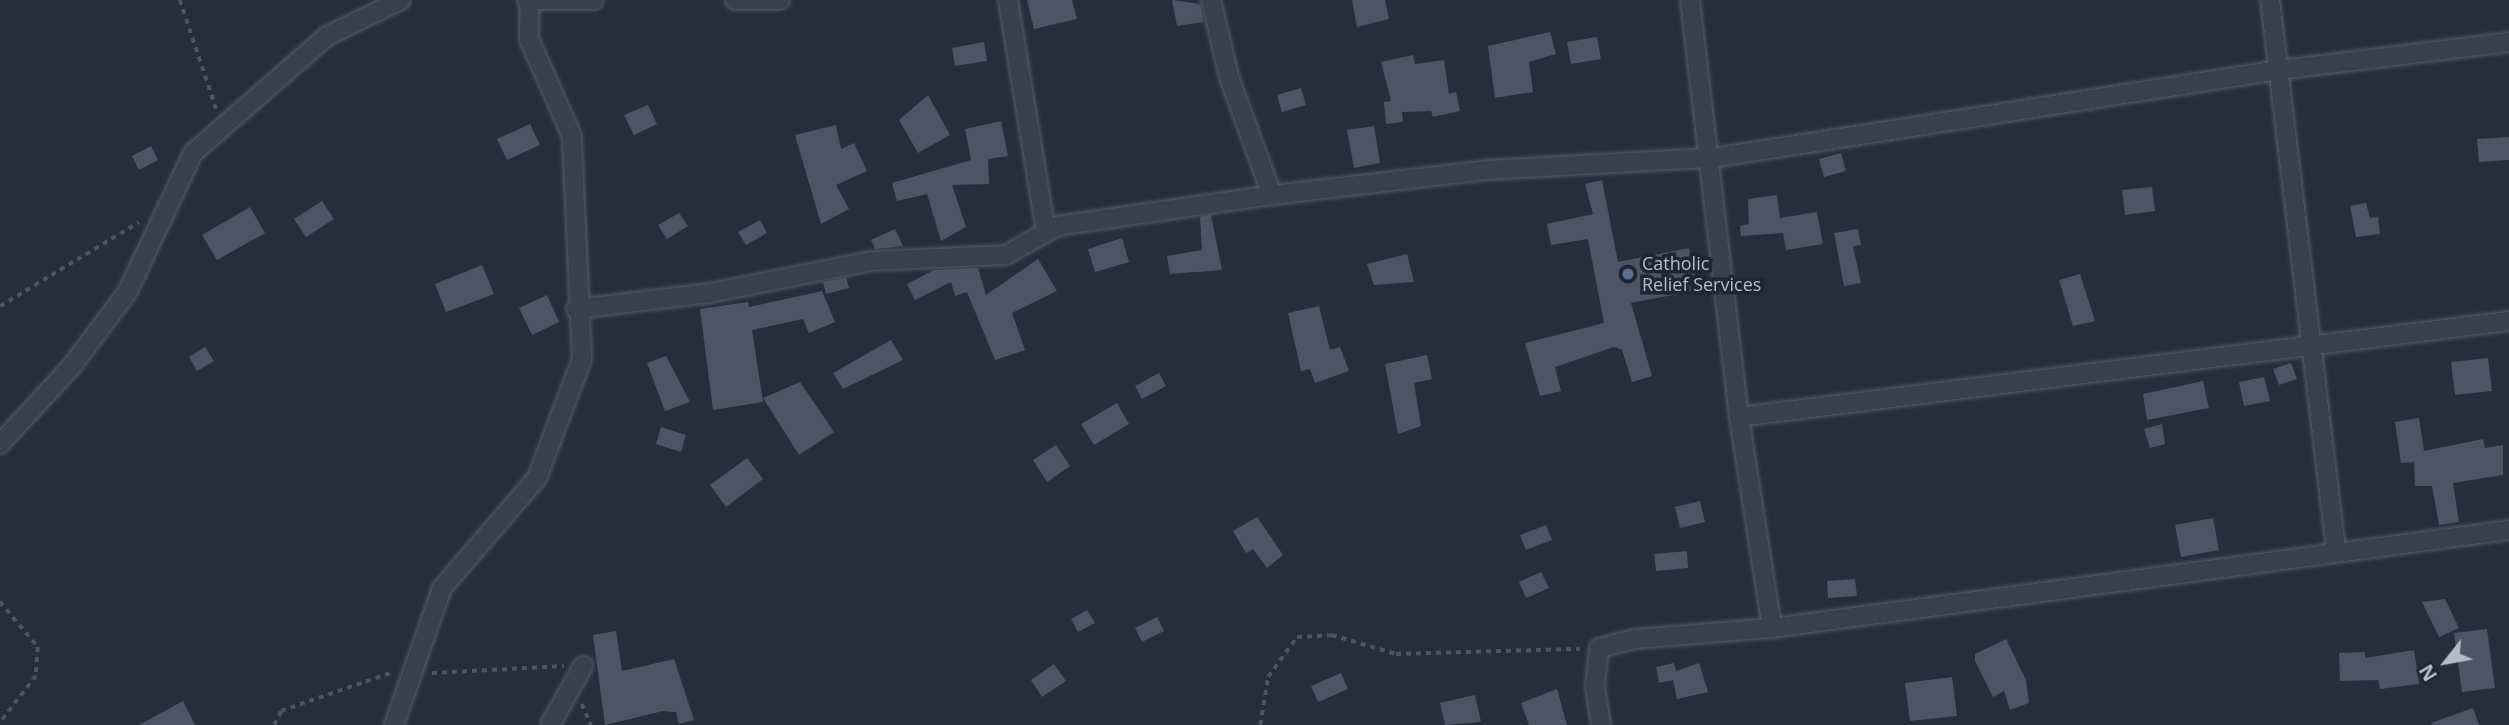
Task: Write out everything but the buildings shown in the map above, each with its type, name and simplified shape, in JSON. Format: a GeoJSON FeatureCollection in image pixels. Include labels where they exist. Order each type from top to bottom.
{"type":"FeatureCollection","features":[{"type":"Feature","properties":{"kind":"street"},"geometry":{"type":"LineString","coordinates":[[0,444],[71,368],[128,291],[193,153],[327,36],[401,0]]}},
{"type":"Feature","properties":{"kind":"street"},"geometry":{"type":"LineString","coordinates":[[394,725],[442,588],[474,544],[523,498],[548,453],[582,359],[576,309],[572,136],[529,39],[528,0],[594,0]]}},
{"type":"Feature","properties":{"kind":"street"},"geometry":{"type":"LineString","coordinates":[[735,0],[780,0]]}},
{"type":"Feature","properties":{"kind":"street"},"geometry":{"type":"LineString","coordinates":[[1008,0],[1046,232]]}},
{"type":"Feature","properties":{"kind":"street"},"geometry":{"type":"LineString","coordinates":[[1210,0],[1229,77],[1272,195]]}},
{"type":"Feature","properties":{"kind":"street"},"geometry":{"type":"LineString","coordinates":[[1690,0],[1712,158],[1739,417],[1772,628]]}},
{"type":"Feature","properties":{"kind":"street"},"geometry":{"type":"LineString","coordinates":[[2270,0],[2336,550]]}},
{"type":"Feature","properties":{"kind":"street"},"geometry":{"type":"LineString","coordinates":[[576,309],[710,293],[871,261],[1006,255],[1046,232],[1272,195],[1487,170],[1712,158],[2279,70],[2509,42]]}},
{"type":"Feature","properties":{"kind":"street"},"geometry":{"type":"LineString","coordinates":[[1739,417],[2313,343],[2509,321]]}},
{"type":"Feature","properties":{"kind":"street"},"geometry":{"type":"LineString","coordinates":[[1601,725],[1595,686],[1600,648],[1635,639],[1772,628],[2336,550],[2509,530]]}},
{"type":"Feature","properties":{"kind":"street"},"geometry":{"type":"LineString","coordinates":[[550,725],[583,666]]}},
{"type":"Feature","properties":{"kind":"path"},"geometry":{"type":"LineString","coordinates":[[180,0],[198,43],[201,77],[224,125]]}},
{"type":"Feature","properties":{"kind":"path"},"geometry":{"type":"LineString","coordinates":[[0,306],[172,200]]}},
{"type":"Feature","properties":{"kind":"path"},"geometry":{"type":"LineString","coordinates":[[0,602],[38,647],[36,676],[0,723]]}},
{"type":"Feature","properties":{"kind":"path"},"geometry":{"type":"LineString","coordinates":[[1260,725],[1268,677],[1297,637],[1332,635],[1396,654],[1600,648]]}},
{"type":"Feature","properties":{"kind":"place","name":"Catholic Relief Services"},"geometry":{"type":"Point","coordinates":[1628,274]}}]}
